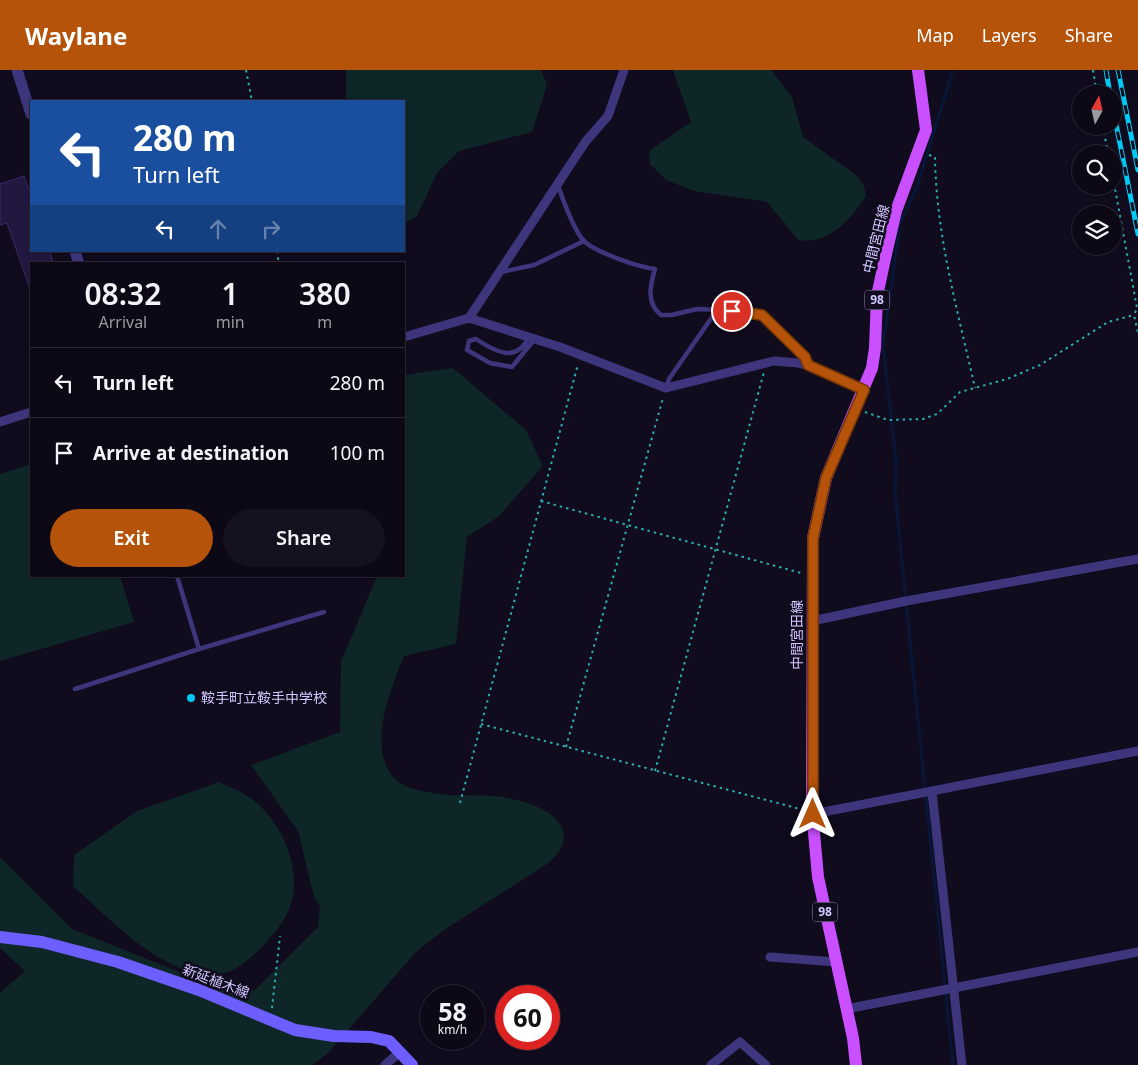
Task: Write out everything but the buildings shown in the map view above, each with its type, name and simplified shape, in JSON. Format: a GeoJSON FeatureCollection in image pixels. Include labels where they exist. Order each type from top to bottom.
{"type":"FeatureCollection","features":[{"type":"Feature","properties":{"kind":"main road","name":"中間宮田線"},"geometry":{"type":"LineString","coordinates":[[856,1065],[853,1038],[818,877],[812,812],[813,538],[826,478],[872,368],[875,348],[877,296],[886,254],[896,211],[920,152],[926,130],[918,70]]}},
{"type":"Feature","properties":{"kind":"main road","name":"新延植木線"},"geometry":{"type":"LineString","coordinates":[[0,937],[42,942],[118,962],[270,1018],[295,1030],[334,1036],[371,1037],[389,1041],[412,1065]]}},
{"type":"Feature","properties":{"kind":"street"},"geometry":{"type":"LineString","coordinates":[[17,70],[30,111]]}},
{"type":"Feature","properties":{"kind":"street"},"geometry":{"type":"LineString","coordinates":[[469,318],[586,140],[608,116],[624,70]]}},
{"type":"Feature","properties":{"kind":"street"},"geometry":{"type":"LineString","coordinates":[[405,336],[469,318],[532,337],[666,388],[774,361],[808,365],[864,390]]}},
{"type":"Feature","properties":{"kind":"street"},"geometry":{"type":"LineString","coordinates":[[0,422],[30,412]]}},
{"type":"Feature","properties":{"kind":"street"},"geometry":{"type":"LineString","coordinates":[[812,621],[906,601],[1138,559]]}},
{"type":"Feature","properties":{"kind":"street"},"geometry":{"type":"LineString","coordinates":[[812,812],[932,792],[1138,751]]}},
{"type":"Feature","properties":{"kind":"street"},"geometry":{"type":"LineString","coordinates":[[932,792],[962,1065]]}},
{"type":"Feature","properties":{"kind":"street"},"geometry":{"type":"LineString","coordinates":[[846,1009],[1138,952]]}},
{"type":"Feature","properties":{"kind":"street"},"geometry":{"type":"LineString","coordinates":[[770,957],[836,962]]}},
{"type":"Feature","properties":{"kind":"street"},"geometry":{"type":"LineString","coordinates":[[711,1065],[740,1042],[766,1065]]}},
{"type":"Feature","properties":{"kind":"street"},"geometry":{"type":"LineString","coordinates":[[385,1065],[400,1052]]}},
{"type":"Feature","properties":{"kind":"lane"},"geometry":{"type":"LineString","coordinates":[[558,184],[564,204],[584,241],[624,260],[655,269],[651,282],[650,300],[662,315],[672,315],[697,309],[746,311],[762,315],[805,357],[808,365]]}},
{"type":"Feature","properties":{"kind":"lane"},"geometry":{"type":"LineString","coordinates":[[499,273],[534,265],[584,241]]}},
{"type":"Feature","properties":{"kind":"lane"},"geometry":{"type":"LineString","coordinates":[[666,388],[669,379],[717,310]]}},
{"type":"Feature","properties":{"kind":"lane"},"geometry":{"type":"LineString","coordinates":[[532,337],[512,367],[490,363],[467,350],[469,340],[476,339],[494,351],[508,354],[519,350],[532,337]]}},
{"type":"Feature","properties":{"kind":"lane"},"geometry":{"type":"LineString","coordinates":[[177,577],[199,648]]}},
{"type":"Feature","properties":{"kind":"lane"},"geometry":{"type":"LineString","coordinates":[[75,689],[199,648],[324,612]]}},
{"type":"Feature","properties":{"kind":"path"},"geometry":{"type":"LineString","coordinates":[[246,70],[252,100]]}},
{"type":"Feature","properties":{"kind":"path"},"geometry":{"type":"LineString","coordinates":[[1093,70],[1096,85]]}},
{"type":"Feature","properties":{"kind":"path"},"geometry":{"type":"LineString","coordinates":[[920,152],[935,157],[935,186],[941,231],[975,388]]}},
{"type":"Feature","properties":{"kind":"path"},"geometry":{"type":"LineString","coordinates":[[1116,195],[1137,308],[1134,315],[1138,333]]}},
{"type":"Feature","properties":{"kind":"path"},"geometry":{"type":"LineString","coordinates":[[856,408],[888,420],[923,418],[937,414],[960,392],[1040,365],[1108,322],[1134,315]]}},
{"type":"Feature","properties":{"kind":"path"},"geometry":{"type":"LineString","coordinates":[[460,803],[580,355]]}},
{"type":"Feature","properties":{"kind":"path"},"geometry":{"type":"LineString","coordinates":[[655,771],[716,550],[764,370],[764,363]]}},
{"type":"Feature","properties":{"kind":"path"},"geometry":{"type":"LineString","coordinates":[[566,747],[666,388]]}},
{"type":"Feature","properties":{"kind":"path"},"geometry":{"type":"LineString","coordinates":[[541,501],[813,576]]}},
{"type":"Feature","properties":{"kind":"path"},"geometry":{"type":"LineString","coordinates":[[481,724],[773,804],[812,812]]}},
{"type":"Feature","properties":{"kind":"path"},"geometry":{"type":"LineString","coordinates":[[270,1018],[278,970],[280,936]]}},
{"type":"Feature","properties":{"kind":"green space"},"geometry":{"type":"Polygon","coordinates":[[[346,70],[541,70],[547,85],[532,132],[459,151],[437,173],[417,216],[405,223],[405,100],[346,100],[346,70]]]}},
{"type":"Feature","properties":{"kind":"green space"},"geometry":{"type":"Polygon","coordinates":[[[673,70],[771,70],[792,97],[803,137],[856,175],[864,186],[866,196],[860,205],[846,222],[829,235],[809,241],[798,240],[767,202],[694,191],[666,180],[650,164],[649,151],[691,122],[673,70]]]}},
{"type":"Feature","properties":{"kind":"green space"},"geometry":{"type":"Polygon","coordinates":[[[453,368],[526,430],[543,466],[499,516],[467,537],[456,644],[404,656],[393,684],[384,716],[382,749],[385,764],[397,781],[417,790],[442,794],[487,795],[518,800],[544,810],[554,817],[561,826],[564,837],[559,852],[547,864],[444,930],[416,952],[328,1053],[313,1065],[0,1065],[0,993],[25,971],[0,948],[0,857],[72,929],[202,981],[242,992],[255,990],[318,927],[320,906],[314,897],[298,831],[251,765],[340,732],[341,662],[377,577],[405,577],[405,375],[453,368]]]}},
{"type":"Feature","properties":{"kind":"green space"},"geometry":{"type":"Polygon","coordinates":[[[30,464],[30,577],[120,577],[134,622],[0,661],[0,474],[30,464]]]}},
{"type":"Feature","properties":{"kind":"green space"},"geometry":{"type":"Polygon","coordinates":[[[219,782],[252,799],[274,822],[289,851],[294,883],[292,899],[287,914],[269,939],[240,966],[214,975],[194,973],[156,956],[120,929],[73,886],[74,855],[137,811],[219,782]]]}},
{"type":"Feature","properties":{"kind":"waterway"},"geometry":{"type":"LineString","coordinates":[[953,70],[917,187],[900,223],[883,345],[896,460],[895,493],[953,1065]]}},
{"type":"Feature","properties":{"kind":"railway"},"geometry":{"type":"LineString","coordinates":[[1106,70],[1108,85]]}},
{"type":"Feature","properties":{"kind":"railway"},"geometry":{"type":"LineString","coordinates":[[1118,70],[1138,170]]}},
{"type":"Feature","properties":{"kind":"railway"},"geometry":{"type":"LineString","coordinates":[[1118,135],[1138,234]]}},
{"type":"Feature","properties":{"kind":"place","name":"鞍手町立鞍手中学校"},"geometry":{"type":"Point","coordinates":[191,698]}},
{"type":"Feature","properties":{"kind":"route"},"geometry":{"type":"LineString","coordinates":[[732,311],[746,311],[762,315],[805,357],[808,365],[864,390],[826,478],[813,538],[813,814]]}}]}
